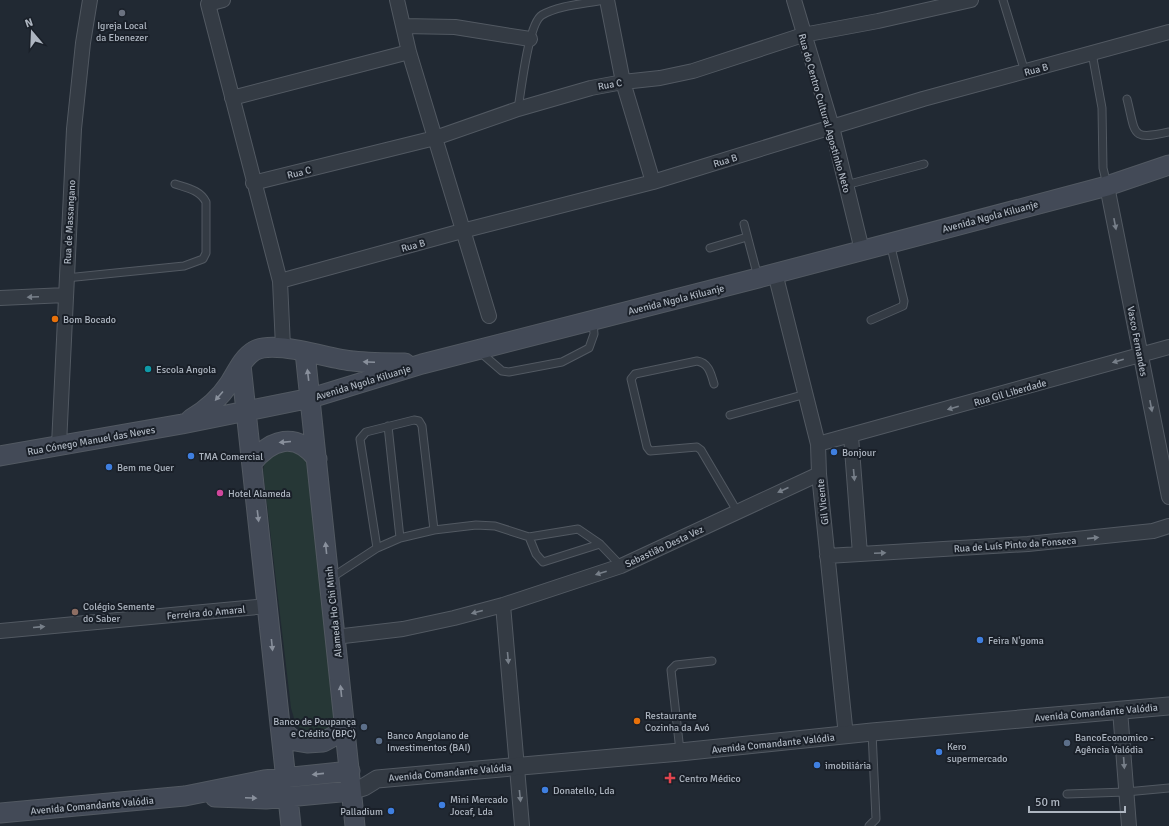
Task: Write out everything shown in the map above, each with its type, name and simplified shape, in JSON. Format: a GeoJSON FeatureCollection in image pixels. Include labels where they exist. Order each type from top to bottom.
{"type":"FeatureCollection","features":[{"type":"Feature","properties":{"kind":"main road","name":"Avenida Ngola Kiluanje"},"geometry":{"type":"LineString","coordinates":[[182,424],[311,398],[477,349],[767,276],[1107,186],[1169,165]]}},
{"type":"Feature","properties":{"kind":"main road"},"geometry":{"type":"LineString","coordinates":[[182,424],[205,410],[213,403],[228,385],[241,364],[254,351],[273,346],[354,362],[422,364]]}},
{"type":"Feature","properties":{"kind":"main road","name":"Alameda Ho Chi Minh"},"geometry":{"type":"LineString","coordinates":[[305,352],[355,826]]}},
{"type":"Feature","properties":{"kind":"main road"},"geometry":{"type":"LineString","coordinates":[[241,364],[291,826]]}},
{"type":"Feature","properties":{"kind":"main road","name":"Rua Cónego Manuel das Neves"},"geometry":{"type":"LineString","coordinates":[[0,456],[182,424]]}},
{"type":"Feature","properties":{"kind":"main road"},"geometry":{"type":"LineString","coordinates":[[252,463],[261,452],[271,444],[284,441],[294,441],[302,444],[310,450],[317,459]]}},
{"type":"Feature","properties":{"kind":"main road"},"geometry":{"type":"LineString","coordinates":[[281,730],[294,741],[307,743],[324,742],[338,734],[344,724]]}},
{"type":"Feature","properties":{"kind":"main road","name":"Avenida Comandante Valódia"},"geometry":{"type":"LineString","coordinates":[[0,813],[184,796],[264,780],[350,771]]}},
{"type":"Feature","properties":{"kind":"main road","name":"Avenida Comandante Valódia"},"geometry":{"type":"LineString","coordinates":[[184,796],[266,799],[352,791]]}},
{"type":"Feature","properties":{"kind":"street","name":"Rua de Massangano"},"geometry":{"type":"LineString","coordinates":[[59,445],[74,129],[83,43],[90,0]]}},
{"type":"Feature","properties":{"kind":"street"},"geometry":{"type":"LineString","coordinates":[[223,0],[208,4],[253,183],[280,281],[283,347]]}},
{"type":"Feature","properties":{"kind":"street"},"geometry":{"type":"LineString","coordinates":[[397,0],[408,52],[489,316]]}},
{"type":"Feature","properties":{"kind":"street"},"geometry":{"type":"LineString","coordinates":[[607,0],[624,82],[653,182]]}},
{"type":"Feature","properties":{"kind":"street","name":"Rua do Centro Cultural Agostinho Neto"},"geometry":{"type":"LineString","coordinates":[[794,0],[832,127],[862,250]]}},
{"type":"Feature","properties":{"kind":"street","name":"Rua C"},"geometry":{"type":"LineString","coordinates":[[253,183],[435,138],[518,109],[591,88],[624,82],[660,78],[693,71],[804,35],[878,22],[971,0]]}},
{"type":"Feature","properties":{"kind":"street"},"geometry":{"type":"LineString","coordinates":[[403,26],[455,27],[530,39]]}},
{"type":"Feature","properties":{"kind":"street","name":"Rua B"},"geometry":{"type":"LineString","coordinates":[[280,281],[462,231],[653,182],[832,127],[1169,32]]}},
{"type":"Feature","properties":{"kind":"street"},"geometry":{"type":"LineString","coordinates":[[232,98],[408,52]]}},
{"type":"Feature","properties":{"kind":"street","name":"Vasco Fernandes"},"geometry":{"type":"LineString","coordinates":[[1107,186],[1169,497]]}},
{"type":"Feature","properties":{"kind":"street","name":"Gil Vicente"},"geometry":{"type":"LineString","coordinates":[[767,276],[806,394],[818,444],[819,474],[846,736]]}},
{"type":"Feature","properties":{"kind":"street"},"geometry":{"type":"LineString","coordinates":[[0,298],[66,295]]}},
{"type":"Feature","properties":{"kind":"street","name":"Rua Gil Liberdade"},"geometry":{"type":"LineString","coordinates":[[818,444],[1169,347]]}},
{"type":"Feature","properties":{"kind":"street"},"geometry":{"type":"LineString","coordinates":[[851,436],[860,554]]}},
{"type":"Feature","properties":{"kind":"street","name":"Sebastião Desta Vez"},"geometry":{"type":"LineString","coordinates":[[335,637],[403,629],[503,605],[621,566],[819,474]]}},
{"type":"Feature","properties":{"kind":"street","name":"Rua de Luís Pinto da Fonseca"},"geometry":{"type":"LineString","coordinates":[[827,556],[1028,544],[1152,531],[1169,526]]}},
{"type":"Feature","properties":{"kind":"street"},"geometry":{"type":"LineString","coordinates":[[503,605],[522,826]]}},
{"type":"Feature","properties":{"kind":"street","name":"Ferreira do Amaral"},"geometry":{"type":"LineString","coordinates":[[0,631],[268,606]]}},
{"type":"Feature","properties":{"kind":"street","name":"Avenida Comandante Valódia"},"geometry":{"type":"LineString","coordinates":[[352,791],[364,787],[377,779],[680,752],[846,736],[872,732],[1169,706]]}},
{"type":"Feature","properties":{"kind":"street"},"geometry":{"type":"LineString","coordinates":[[1120,710],[1129,826]]}},
{"type":"Feature","properties":{"kind":"street","name":"Avenida Comandante Valódia"},"geometry":{"type":"LineString","coordinates":[[350,771],[362,773],[377,779]]}},
{"type":"Feature","properties":{"kind":"lane"},"geometry":{"type":"LineString","coordinates":[[518,109],[532,28],[540,16],[553,10],[604,0]]}},
{"type":"Feature","properties":{"kind":"lane"},"geometry":{"type":"LineString","coordinates":[[1003,0],[1025,72]]}},
{"type":"Feature","properties":{"kind":"lane"},"geometry":{"type":"LineString","coordinates":[[1092,53],[1102,108],[1102,168],[1107,186]]}},
{"type":"Feature","properties":{"kind":"lane"},"geometry":{"type":"LineString","coordinates":[[1127,99],[1135,131],[1142,136],[1169,132]]}},
{"type":"Feature","properties":{"kind":"lane"},"geometry":{"type":"LineString","coordinates":[[846,185],[924,164]]}},
{"type":"Feature","properties":{"kind":"lane"},"geometry":{"type":"LineString","coordinates":[[66,278],[184,266],[203,259],[206,253],[206,202],[202,195],[196,191],[175,184]]}},
{"type":"Feature","properties":{"kind":"lane"},"geometry":{"type":"LineString","coordinates":[[744,224],[747,237],[767,276]]}},
{"type":"Feature","properties":{"kind":"lane"},"geometry":{"type":"LineString","coordinates":[[710,248],[747,237]]}},
{"type":"Feature","properties":{"kind":"lane"},"geometry":{"type":"LineString","coordinates":[[871,320],[903,306],[904,302],[890,243]]}},
{"type":"Feature","properties":{"kind":"lane"},"geometry":{"type":"LineString","coordinates":[[477,349],[502,371],[509,372],[562,362],[589,348],[594,334],[593,320]]}},
{"type":"Feature","properties":{"kind":"lane"},"geometry":{"type":"LineString","coordinates":[[714,384],[708,367],[703,362],[697,361],[635,374],[631,379],[647,447],[650,451],[697,448],[701,450],[737,511]]}},
{"type":"Feature","properties":{"kind":"lane"},"geometry":{"type":"LineString","coordinates":[[730,415],[806,394]]}},
{"type":"Feature","properties":{"kind":"lane"},"geometry":{"type":"LineString","coordinates":[[376,548],[360,439],[366,432],[414,420],[422,426],[434,530]]}},
{"type":"Feature","properties":{"kind":"lane"},"geometry":{"type":"LineString","coordinates":[[388,426],[400,538]]}},
{"type":"Feature","properties":{"kind":"lane"},"geometry":{"type":"LineString","coordinates":[[330,580],[376,548],[400,538],[434,530],[476,525],[495,526],[529,537],[578,529],[600,544],[621,566]]}},
{"type":"Feature","properties":{"kind":"lane"},"geometry":{"type":"LineString","coordinates":[[529,537],[536,554],[543,562],[600,544]]}},
{"type":"Feature","properties":{"kind":"lane"},"geometry":{"type":"LineString","coordinates":[[680,752],[671,670],[676,665],[712,661]]}},
{"type":"Feature","properties":{"kind":"lane"},"geometry":{"type":"LineString","coordinates":[[869,826],[876,819],[872,732]]}},
{"type":"Feature","properties":{"kind":"lane"},"geometry":{"type":"LineString","coordinates":[[1067,794],[1126,792],[1169,788]]}},
{"type":"Feature","properties":{"kind":"shaded area"},"geometry":{"type":"Polygon","coordinates":[[[294,450],[305,458],[310,466],[338,713],[333,724],[328,730],[309,734],[296,725],[291,708],[263,470],[265,462],[274,452],[294,450]]]}},
{"type":"Feature","properties":{"kind":"place","name":"Igreja Local da Ebenezer"},"geometry":{"type":"Point","coordinates":[122,13]}},
{"type":"Feature","properties":{"kind":"place","name":"Bom Bocado"},"geometry":{"type":"Point","coordinates":[55,319]}},
{"type":"Feature","properties":{"kind":"place","name":"Escola Angola"},"geometry":{"type":"Point","coordinates":[148,369]}},
{"type":"Feature","properties":{"kind":"place","name":"Bonjour"},"geometry":{"type":"Point","coordinates":[834,452]}},
{"type":"Feature","properties":{"kind":"place","name":"TMA Comercial"},"geometry":{"type":"Point","coordinates":[191,456]}},
{"type":"Feature","properties":{"kind":"place","name":"Bem me Quer"},"geometry":{"type":"Point","coordinates":[109,467]}},
{"type":"Feature","properties":{"kind":"place","name":"Hotel Alameda"},"geometry":{"type":"Point","coordinates":[220,493]}},
{"type":"Feature","properties":{"kind":"place","name":"Colégio Semente do Saber"},"geometry":{"type":"Point","coordinates":[75,612]}},
{"type":"Feature","properties":{"kind":"place","name":"Feira N'goma"},"geometry":{"type":"Point","coordinates":[980,640]}},
{"type":"Feature","properties":{"kind":"place","name":"Restaurante Cozinha da Avó"},"geometry":{"type":"Point","coordinates":[637,721]}},
{"type":"Feature","properties":{"kind":"place","name":"Banco de Poupança e Crédito (BPC)"},"geometry":{"type":"Point","coordinates":[364,727]}},
{"type":"Feature","properties":{"kind":"place","name":"Banco Angolano de Investimentos (BAI)"},"geometry":{"type":"Point","coordinates":[379,741]}},
{"type":"Feature","properties":{"kind":"place","name":"BancoEconomico - Agência Valódia"},"geometry":{"type":"Point","coordinates":[1067,743]}},
{"type":"Feature","properties":{"kind":"place","name":"Kero supermercado"},"geometry":{"type":"Point","coordinates":[939,752]}},
{"type":"Feature","properties":{"kind":"place","name":"imobiliária"},"geometry":{"type":"Point","coordinates":[817,765]}},
{"type":"Feature","properties":{"kind":"place","name":"Centro Médico"},"geometry":{"type":"Point","coordinates":[670,778]}},
{"type":"Feature","properties":{"kind":"place","name":"Donatello, Lda"},"geometry":{"type":"Point","coordinates":[545,790]}},
{"type":"Feature","properties":{"kind":"place","name":"Mini Mercado Jocaf, Lda"},"geometry":{"type":"Point","coordinates":[442,805]}},
{"type":"Feature","properties":{"kind":"place","name":"Palladium"},"geometry":{"type":"Point","coordinates":[391,811]}}]}
